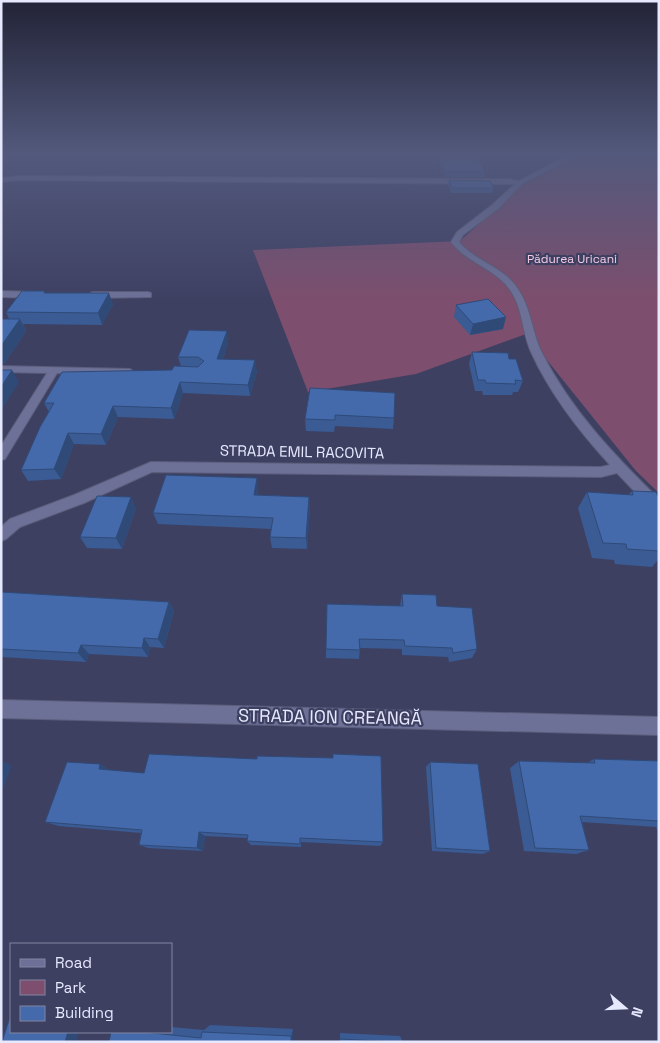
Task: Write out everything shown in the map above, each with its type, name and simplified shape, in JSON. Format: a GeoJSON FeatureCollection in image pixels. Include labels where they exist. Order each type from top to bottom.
{"type":"FeatureCollection","features":[{"type":"Feature","properties":{"kind":"street"},"geometry":{"type":"LineString","coordinates":[[498,204],[460,234],[455,242],[471,256],[495,271],[514,290],[537,353],[561,396],[582,427],[618,468],[659,508]]}},
{"type":"Feature","properties":{"kind":"street"},"geometry":{"type":"LineString","coordinates":[[1,294],[50,295]]}},
{"type":"Feature","properties":{"kind":"street"},"geometry":{"type":"LineString","coordinates":[[80,295],[148,296]]}},
{"type":"Feature","properties":{"kind":"street"},"geometry":{"type":"LineString","coordinates":[[1,369],[144,372]]}},
{"type":"Feature","properties":{"kind":"street"},"geometry":{"type":"LineString","coordinates":[[1,456],[54,370]]}},
{"type":"Feature","properties":{"kind":"street","name":"STRADA EMIL RACOVITA"},"geometry":{"type":"LineString","coordinates":[[1,535],[15,523],[79,499],[151,467],[601,472],[618,468]]}},
{"type":"Feature","properties":{"kind":"street","name":"STRADA ION CREANGĂ"},"geometry":{"type":"LineString","coordinates":[[1,709],[659,726]]}},
{"type":"Feature","properties":{"kind":"green space","name":"Pădurea Uricani"},"geometry":{"type":"Polygon","coordinates":[[[501,204],[659,204],[659,493],[636,471],[526,334],[416,374],[308,392],[253,250],[460,241],[501,204]]]}},
{"type":"Feature","properties":{"kind":"building"},"geometry":{"type":"Polygon","coordinates":[[[22,291],[109,293],[98,313],[6,312],[22,291]]]}},
{"type":"Feature","properties":{"kind":"building"},"geometry":{"type":"Polygon","coordinates":[[[488,299],[506,317],[473,324],[456,305],[488,299]]]}},
{"type":"Feature","properties":{"kind":"building"},"geometry":{"type":"Polygon","coordinates":[[[1,319],[20,319],[1,346],[1,319]]]}},
{"type":"Feature","properties":{"kind":"building"},"geometry":{"type":"Polygon","coordinates":[[[189,330],[227,331],[217,359],[255,360],[248,385],[180,382],[171,408],[113,406],[101,434],[68,433],[54,469],[21,470],[40,427],[54,403],[44,403],[62,372],[172,370],[174,366],[198,367],[204,361],[198,357],[178,357],[189,330]]]}},
{"type":"Feature","properties":{"kind":"building"},"geometry":{"type":"Polygon","coordinates":[[[472,352],[508,353],[509,359],[516,359],[523,381],[515,380],[516,384],[486,383],[485,380],[478,380],[472,352]]]}},
{"type":"Feature","properties":{"kind":"building"},"geometry":{"type":"Polygon","coordinates":[[[1,370],[12,370],[1,387],[1,370]]]}},
{"type":"Feature","properties":{"kind":"building"},"geometry":{"type":"Polygon","coordinates":[[[310,388],[395,393],[394,418],[335,415],[335,420],[305,419],[310,388]]]}},
{"type":"Feature","properties":{"kind":"building"},"geometry":{"type":"Polygon","coordinates":[[[166,475],[257,478],[254,495],[309,497],[306,538],[270,537],[273,518],[153,513],[166,475]]]}},
{"type":"Feature","properties":{"kind":"building"},"geometry":{"type":"Polygon","coordinates":[[[632,491],[656,492],[659,496],[659,551],[627,549],[626,544],[603,543],[587,492],[633,495],[632,491]]]}},
{"type":"Feature","properties":{"kind":"building"},"geometry":{"type":"Polygon","coordinates":[[[97,496],[131,497],[116,538],[80,537],[97,496]]]}},
{"type":"Feature","properties":{"kind":"building"},"geometry":{"type":"Polygon","coordinates":[[[1,592],[169,602],[158,639],[144,638],[142,648],[81,645],[78,653],[1,649],[1,592]]]}},
{"type":"Feature","properties":{"kind":"building"},"geometry":{"type":"Polygon","coordinates":[[[402,594],[436,595],[437,606],[472,608],[477,649],[453,653],[452,648],[405,646],[404,640],[359,639],[360,650],[326,649],[327,604],[403,606],[402,594]]]}},
{"type":"Feature","properties":{"kind":"building"},"geometry":{"type":"Polygon","coordinates":[[[149,754],[257,759],[257,756],[333,758],[333,754],[381,756],[383,842],[300,838],[300,844],[247,841],[248,835],[199,832],[197,848],[139,845],[142,830],[45,822],[67,762],[100,764],[99,769],[144,773],[149,754]]]}},
{"type":"Feature","properties":{"kind":"building"},"geometry":{"type":"Polygon","coordinates":[[[594,759],[659,761],[659,821],[580,816],[589,850],[535,848],[519,761],[595,763],[594,759]]]}},
{"type":"Feature","properties":{"kind":"building"},"geometry":{"type":"Polygon","coordinates":[[[430,762],[478,764],[490,851],[436,848],[430,762]]]}},
{"type":"Feature","properties":{"kind":"building"},"geometry":{"type":"Polygon","coordinates":[[[9,1020],[10,1033],[68,1033],[65,1042],[2,1042],[9,1020]]]}},
{"type":"Feature","properties":{"kind":"building"},"geometry":{"type":"Polygon","coordinates":[[[202,1032],[291,1036],[291,1042],[109,1042],[111,1033],[152,1033],[201,1038],[202,1032]]]}},
{"type":"Feature","properties":{"kind":"building"},"geometry":{"type":"Polygon","coordinates":[[[340,1039],[397,1042],[340,1042],[340,1039]]]}}]}
